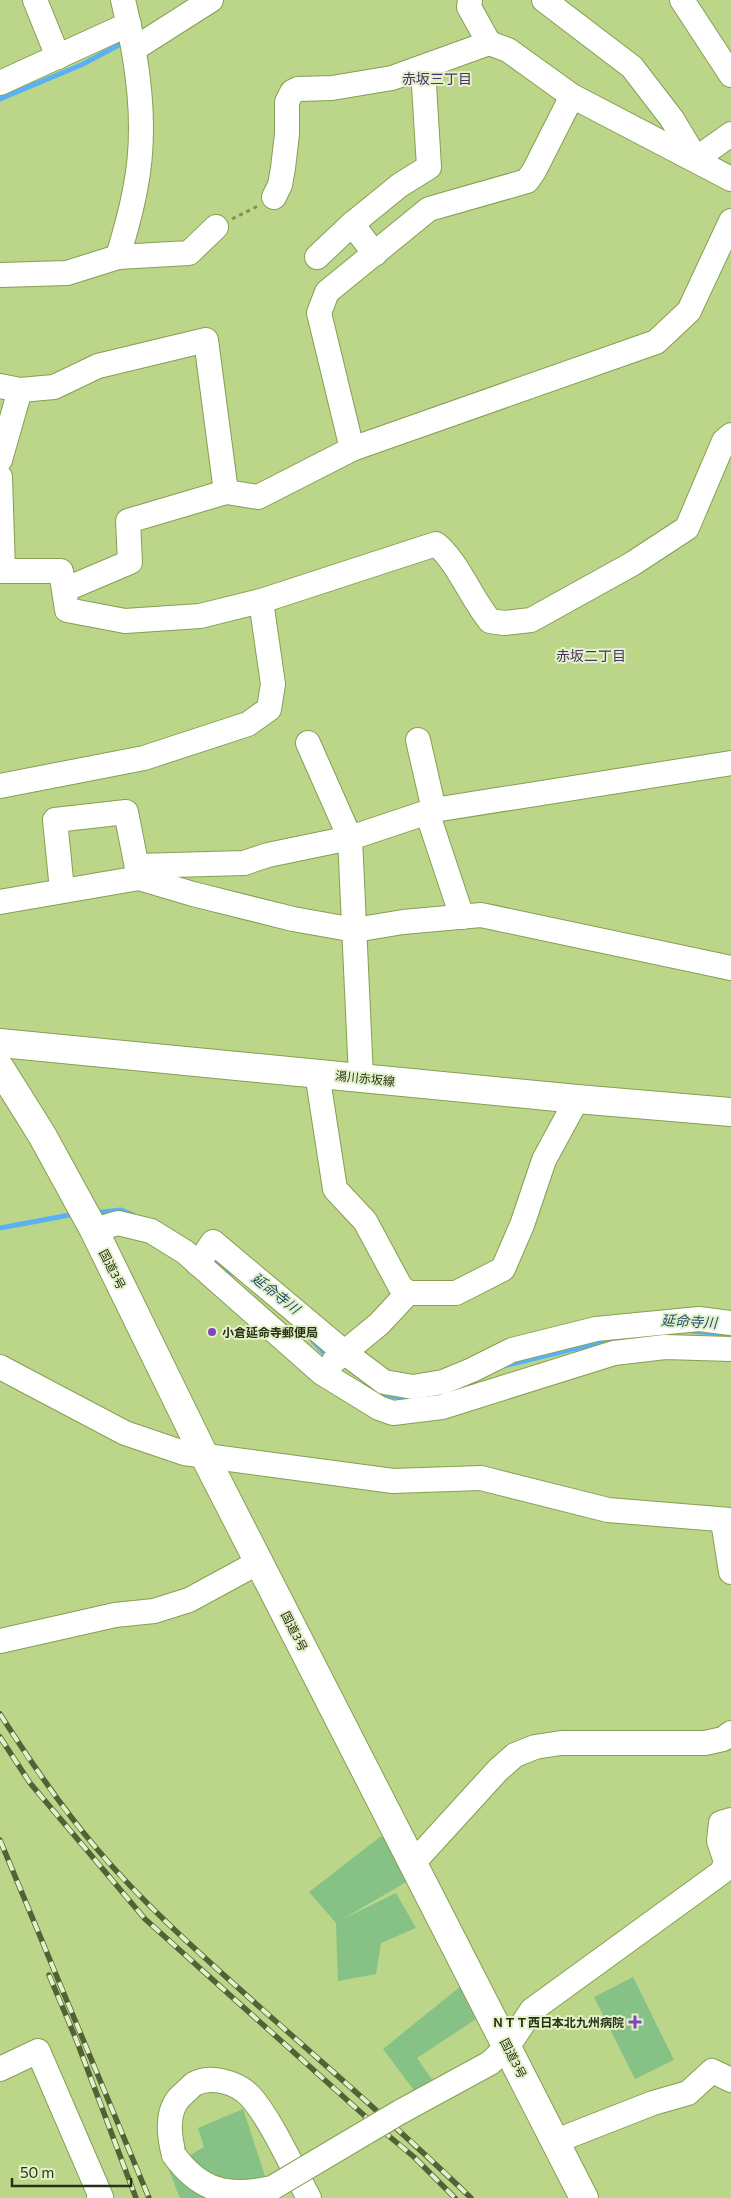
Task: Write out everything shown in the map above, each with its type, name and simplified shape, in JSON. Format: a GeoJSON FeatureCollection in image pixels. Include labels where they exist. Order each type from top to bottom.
{"type":"FeatureCollection","features":[{"type":"Feature","properties":{"kind":"main road","name":"湯川赤坂線"},"geometry":{"type":"LineString","coordinates":[[0,1043],[577,1099],[731,1112]]}},
{"type":"Feature","properties":{"kind":"main road","name":"国道3号"},"geometry":{"type":"LineString","coordinates":[[0,1068],[42,1135],[86,1217],[204,1455],[414,1862],[584,2198]]}},
{"type":"Feature","properties":{"kind":"street"},"geometry":{"type":"LineString","coordinates":[[35,0],[58,57]]}},
{"type":"Feature","properties":{"kind":"street"},"geometry":{"type":"LineString","coordinates":[[118,257],[136,189],[142,127],[134,49],[123,0]]}},
{"type":"Feature","properties":{"kind":"street"},"geometry":{"type":"LineString","coordinates":[[134,49],[211,0]]}},
{"type":"Feature","properties":{"kind":"street"},"geometry":{"type":"LineString","coordinates":[[470,0],[470,7],[489,43]]}},
{"type":"Feature","properties":{"kind":"street"},"geometry":{"type":"LineString","coordinates":[[544,0],[632,67],[672,118],[696,160]]}},
{"type":"Feature","properties":{"kind":"street"},"geometry":{"type":"LineString","coordinates":[[682,0],[731,75]]}},
{"type":"Feature","properties":{"kind":"street"},"geometry":{"type":"LineString","coordinates":[[0,83],[129,24]]}},
{"type":"Feature","properties":{"kind":"street"},"geometry":{"type":"LineString","coordinates":[[274,197],[280,185],[283,168],[287,134],[287,102],[292,92],[298,89],[332,88],[392,78],[489,43],[508,50],[572,96],[731,179]]}},
{"type":"Feature","properties":{"kind":"street"},"geometry":{"type":"LineString","coordinates":[[317,257],[352,224],[400,185],[429,167],[423,68]]}},
{"type":"Feature","properties":{"kind":"street"},"geometry":{"type":"LineString","coordinates":[[352,449],[319,312],[327,292],[429,209],[527,181],[572,96]]}},
{"type":"Feature","properties":{"kind":"street"},"geometry":{"type":"LineString","coordinates":[[696,160],[731,134]]}},
{"type":"Feature","properties":{"kind":"street"},"geometry":{"type":"LineString","coordinates":[[64,590],[130,562],[128,521],[226,492],[258,497],[352,449],[656,342],[689,311],[731,220]]}},
{"type":"Feature","properties":{"kind":"street"},"geometry":{"type":"LineString","coordinates":[[352,224],[375,254]]}},
{"type":"Feature","properties":{"kind":"street"},"geometry":{"type":"LineString","coordinates":[[0,275],[67,273],[118,257],[189,253],[216,227]]}},
{"type":"Feature","properties":{"kind":"street"},"geometry":{"type":"LineString","coordinates":[[0,460],[10,388],[54,387],[98,366],[206,340],[226,492]]}},
{"type":"Feature","properties":{"kind":"street"},"geometry":{"type":"LineString","coordinates":[[0,477],[2,572],[61,571],[67,610],[125,621],[200,616],[261,601],[436,544],[445,552],[476,604],[490,622],[504,623],[531,620],[632,564],[687,528],[724,441],[731,434]]}},
{"type":"Feature","properties":{"kind":"street"},"geometry":{"type":"LineString","coordinates":[[0,786],[144,758],[248,724],[269,709],[273,684],[261,601]]}},
{"type":"Feature","properties":{"kind":"street"},"geometry":{"type":"LineString","coordinates":[[418,740],[430,811],[462,917]]}},
{"type":"Feature","properties":{"kind":"street"},"geometry":{"type":"LineString","coordinates":[[308,743],[350,838],[361,1077]]}},
{"type":"Feature","properties":{"kind":"street"},"geometry":{"type":"LineString","coordinates":[[0,902],[138,872],[244,863],[276,853],[350,838],[430,811],[731,763]]}},
{"type":"Feature","properties":{"kind":"street"},"geometry":{"type":"LineString","coordinates":[[62,890],[55,820],[126,812],[138,872]]}},
{"type":"Feature","properties":{"kind":"street"},"geometry":{"type":"LineString","coordinates":[[138,872],[192,894],[293,919],[355,930],[481,915],[731,968]]}},
{"type":"Feature","properties":{"kind":"street"},"geometry":{"type":"LineString","coordinates":[[317,1073],[335,1189],[365,1221],[400,1286],[408,1293],[456,1293],[503,1269],[522,1225],[544,1160],[577,1099]]}},
{"type":"Feature","properties":{"kind":"street"},"geometry":{"type":"LineString","coordinates":[[86,1217],[151,1231],[185,1252],[322,1373],[379,1408],[393,1413],[442,1407],[614,1353],[665,1347],[731,1349]]}},
{"type":"Feature","properties":{"kind":"street"},"geometry":{"type":"LineString","coordinates":[[198,1264],[213,1242],[344,1352],[384,1382],[413,1387],[443,1382],[512,1350],[572,1335],[623,1325],[699,1319],[731,1323]]}},
{"type":"Feature","properties":{"kind":"street"},"geometry":{"type":"LineString","coordinates":[[322,1373],[378,1324],[408,1293]]}},
{"type":"Feature","properties":{"kind":"street"},"geometry":{"type":"LineString","coordinates":[[266,1325],[288,1304]]}},
{"type":"Feature","properties":{"kind":"street"},"geometry":{"type":"LineString","coordinates":[[572,1335],[576,1365]]}},
{"type":"Feature","properties":{"kind":"street"},"geometry":{"type":"LineString","coordinates":[[0,1367],[125,1434],[184,1453],[393,1481],[481,1478],[608,1510],[727,1520],[731,1572]]}},
{"type":"Feature","properties":{"kind":"street"},"geometry":{"type":"LineString","coordinates":[[0,1641],[115,1615],[154,1611],[189,1600],[260,1562]]}},
{"type":"Feature","properties":{"kind":"street"},"geometry":{"type":"LineString","coordinates":[[414,1862],[498,1770],[515,1755],[535,1746],[561,1743],[705,1743],[724,1738],[731,1733]]}},
{"type":"Feature","properties":{"kind":"street"},"geometry":{"type":"LineString","coordinates":[[309,2198],[260,2108],[249,2094],[233,2084],[212,2079],[194,2084],[178,2098],[171,2114],[169,2135],[174,2156],[187,2173],[212,2191],[229,2196],[258,2194],[272,2188],[400,2112],[490,2063],[508,2046],[532,2010],[722,1872],[726,1862],[719,1841],[721,1823],[731,1820]]}},
{"type":"Feature","properties":{"kind":"street"},"geometry":{"type":"LineString","coordinates":[[0,2069],[38,2051],[101,2197],[99,2198]]}},
{"type":"Feature","properties":{"kind":"street"},"geometry":{"type":"LineString","coordinates":[[556,2140],[653,2103],[688,2093],[712,2071],[731,2080]]}},
{"type":"Feature","properties":{"kind":"path"},"geometry":{"type":"LineString","coordinates":[[216,227],[274,197]]}},
{"type":"Feature","properties":{"kind":"building"},"geometry":{"type":"Polygon","coordinates":[[[398,1832],[420,1874],[341,1920],[396,1893],[416,1928],[381,1943],[376,1974],[338,1981],[336,1923],[309,1892],[380,1837],[398,1832]]]}},
{"type":"Feature","properties":{"kind":"building"},"geometry":{"type":"Polygon","coordinates":[[[633,1977],[674,2060],[635,2079],[594,1997],[633,1977]]]}},
{"type":"Feature","properties":{"kind":"building"},"geometry":{"type":"Polygon","coordinates":[[[461,1986],[476,2019],[417,2058],[433,2081],[416,2093],[383,2049],[461,1986]]]}},
{"type":"Feature","properties":{"kind":"building"},"geometry":{"type":"Polygon","coordinates":[[[243,2109],[265,2176],[246,2181],[256,2198],[180,2198],[168,2168],[204,2147],[198,2128],[243,2109]]]}},
{"type":"Feature","properties":{"kind":"waterway"},"geometry":{"type":"LineString","coordinates":[[0,99],[81,65],[119,45]]}},
{"type":"Feature","properties":{"kind":"waterway","name":"延命寺川"},"geometry":{"type":"LineString","coordinates":[[93,1213],[121,1210],[133,1215]]}},
{"type":"Feature","properties":{"kind":"waterway","name":"延命寺川"},"geometry":{"type":"LineString","coordinates":[[0,1228],[75,1214]]}},
{"type":"Feature","properties":{"kind":"waterway","name":"延命寺川"},"geometry":{"type":"LineString","coordinates":[[210,1258],[234,1274]]}},
{"type":"Feature","properties":{"kind":"waterway","name":"延命寺川"},"geometry":{"type":"LineString","coordinates":[[692,1331],[731,1335]]}},
{"type":"Feature","properties":{"kind":"waterway","name":"延命寺川"},"geometry":{"type":"LineString","coordinates":[[504,1366],[614,1339]]}},
{"type":"Feature","properties":{"kind":"waterway","name":"延命寺川"},"geometry":{"type":"LineString","coordinates":[[313,1341],[329,1358]]}},
{"type":"Feature","properties":{"kind":"waterway","name":"延命寺川"},"geometry":{"type":"LineString","coordinates":[[452,1390],[461,1389],[474,1381]]}},
{"type":"Feature","properties":{"kind":"waterway","name":"延命寺川"},"geometry":{"type":"LineString","coordinates":[[365,1386],[383,1395],[414,1399]]}},
{"type":"Feature","properties":{"kind":"railway"},"geometry":{"type":"LineString","coordinates":[[0,1714],[58,1800],[97,1849],[136,1892],[199,1952],[394,2126],[471,2198]]}},
{"type":"Feature","properties":{"kind":"railway"},"geometry":{"type":"LineString","coordinates":[[0,1737],[30,1783],[145,1919],[366,2117],[414,2157],[455,2198]]}},
{"type":"Feature","properties":{"kind":"railway"},"geometry":{"type":"LineString","coordinates":[[0,1840],[149,2198]]}},
{"type":"Feature","properties":{"kind":"railway"},"geometry":{"type":"LineString","coordinates":[[49,1975],[76,2039],[136,2198]]}},
{"type":"Feature","properties":{"kind":"place","name":"小倉延命寺郵便局"},"geometry":{"type":"Point","coordinates":[212,1332]}},
{"type":"Feature","properties":{"kind":"place","name":"ＮＴＴ西日本北九州病院"},"geometry":{"type":"Point","coordinates":[635,2022]}},
{"type":"Feature","properties":{"kind":"district","name":"赤坂三丁目"},"geometry":{"type":"Point","coordinates":[437,78]}},
{"type":"Feature","properties":{"kind":"district","name":"赤坂二丁目"},"geometry":{"type":"Point","coordinates":[591,655]}}]}
